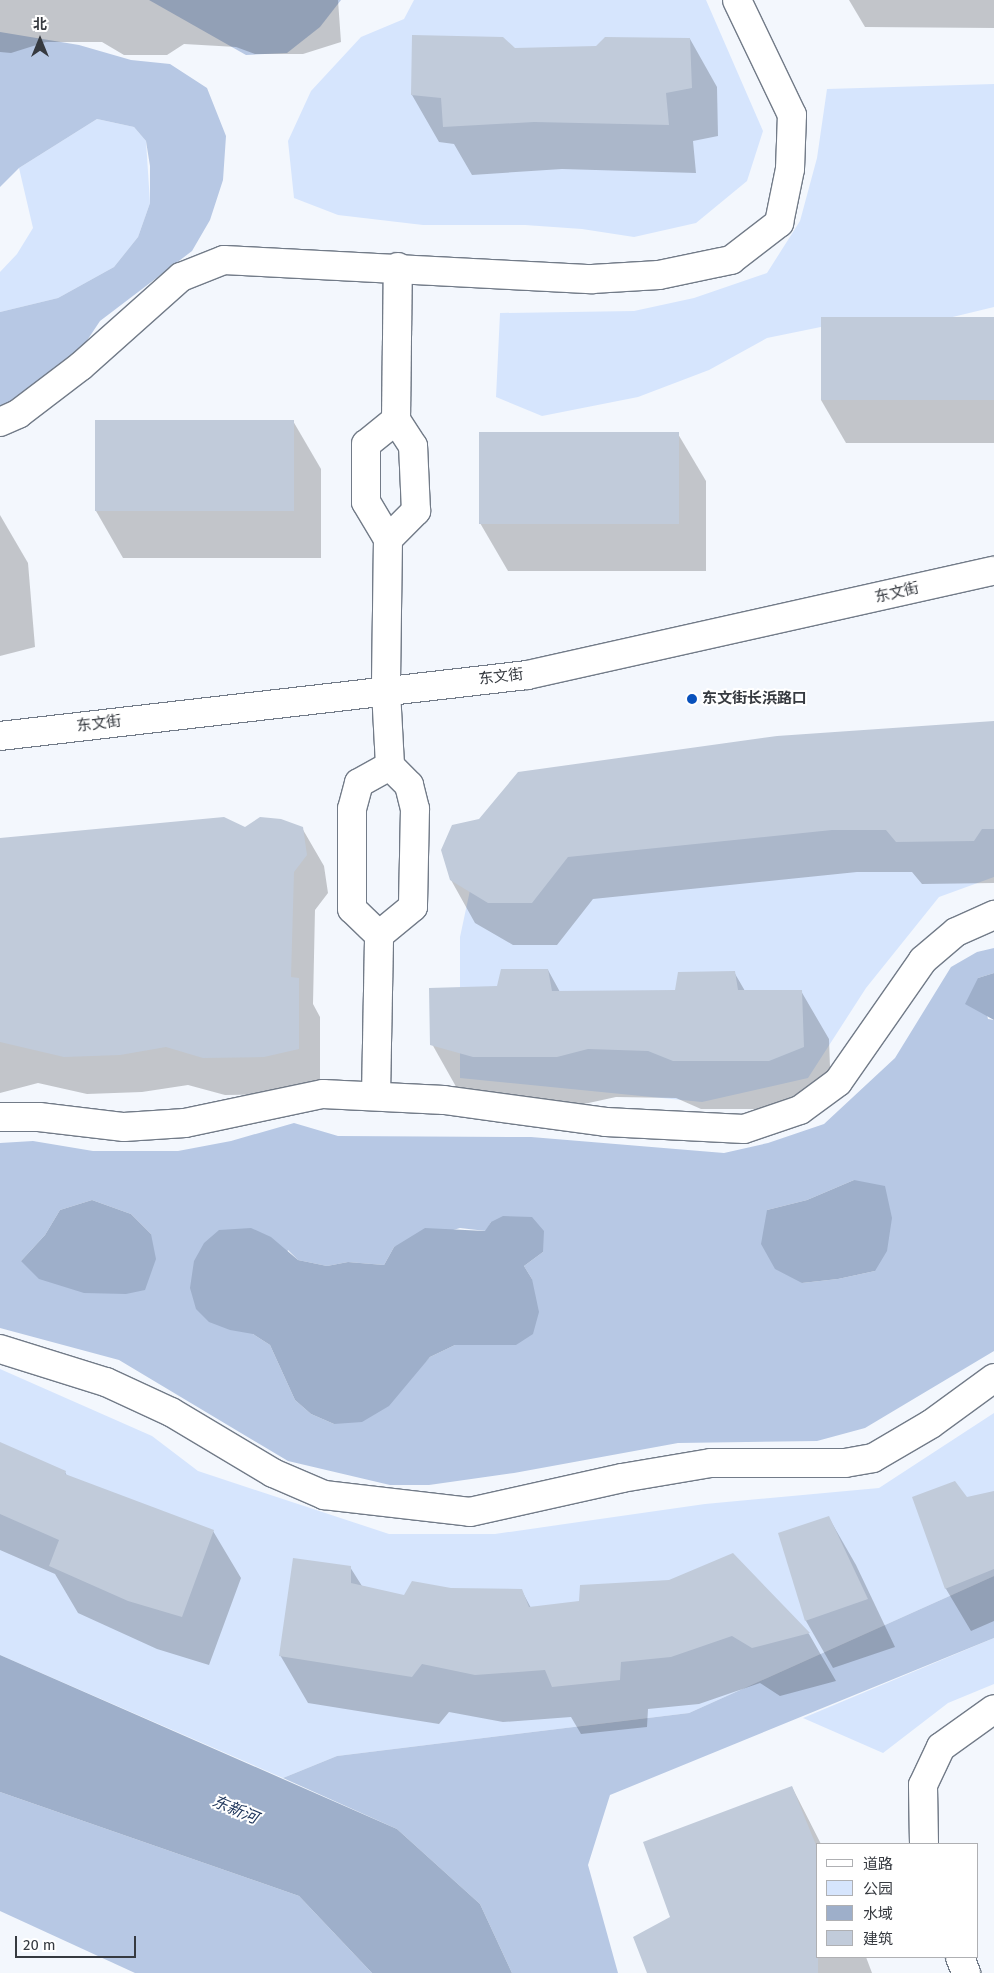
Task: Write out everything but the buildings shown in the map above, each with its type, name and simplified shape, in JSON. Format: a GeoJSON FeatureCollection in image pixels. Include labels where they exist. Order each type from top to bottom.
{"type":"FeatureCollection","features":[{"type":"Feature","properties":{"kind":"street"},"geometry":{"type":"LineString","coordinates":[[0,422],[18,414],[81,366],[181,278],[224,260],[398,267],[592,280],[659,276],[731,260],[779,223],[790,170],[792,115],[738,0]]}},
{"type":"Feature","properties":{"kind":"street"},"geometry":{"type":"LineString","coordinates":[[388,539],[416,511],[414,446],[396,420],[398,267]]}},
{"type":"Feature","properties":{"kind":"street"},"geometry":{"type":"LineString","coordinates":[[379,935],[414,906],[415,809],[409,785],[390,766],[386,691],[388,539],[366,502],[366,444],[396,420]]}},
{"type":"Feature","properties":{"kind":"street","name":"东文街"},"geometry":{"type":"LineString","coordinates":[[0,736],[528,674],[994,571]]}},
{"type":"Feature","properties":{"kind":"street"},"geometry":{"type":"LineString","coordinates":[[376,1096],[379,935],[352,909],[352,809],[359,783],[390,766]]}},
{"type":"Feature","properties":{"kind":"street"},"geometry":{"type":"LineString","coordinates":[[0,1117],[39,1117],[124,1127],[185,1122],[323,1094],[444,1100],[606,1122],[744,1129],[800,1110],[838,1082],[922,960],[956,932],[994,915]]}},
{"type":"Feature","properties":{"kind":"street"},"geometry":{"type":"LineString","coordinates":[[0,1349],[106,1382],[171,1412],[273,1473],[324,1495],[470,1512],[622,1478],[711,1463],[845,1463],[873,1458],[931,1424],[994,1378]]}},
{"type":"Feature","properties":{"kind":"street"},"geometry":{"type":"LineString","coordinates":[[924,1843],[923,1785],[941,1747],[994,1709]]}},
{"type":"Feature","properties":{"kind":"street"},"geometry":{"type":"LineString","coordinates":[[960,1958],[966,1973]]}},
{"type":"Feature","properties":{"kind":"green space"},"geometry":{"type":"Polygon","coordinates":[[[414,0],[706,0],[763,131],[747,181],[696,223],[634,237],[582,229],[525,225],[423,225],[338,215],[294,198],[288,141],[311,91],[361,37],[404,19],[414,0]]]}},
{"type":"Feature","properties":{"kind":"green space"},"geometry":{"type":"Polygon","coordinates":[[[994,84],[994,307],[932,322],[855,320],[767,338],[709,370],[638,397],[542,416],[496,397],[500,313],[634,311],[694,298],[767,273],[800,221],[817,158],[827,89],[994,84]]]}},
{"type":"Feature","properties":{"kind":"green space"},"geometry":{"type":"Polygon","coordinates":[[[97,119],[134,127],[146,141],[150,203],[138,237],[114,267],[58,298],[0,312],[0,272],[17,254],[33,228],[19,168],[97,119]]]}},
{"type":"Feature","properties":{"kind":"green space"},"geometry":{"type":"Polygon","coordinates":[[[994,812],[994,877],[939,897],[866,988],[808,1078],[702,1102],[460,1078],[460,937],[479,848],[994,812]]]}},
{"type":"Feature","properties":{"kind":"green space"},"geometry":{"type":"Polygon","coordinates":[[[0,1369],[152,1436],[198,1471],[389,1534],[495,1534],[705,1504],[879,1488],[994,1413],[994,1576],[689,1713],[337,1756],[283,1778],[0,1655],[0,1369]]]}},
{"type":"Feature","properties":{"kind":"green space"},"geometry":{"type":"Polygon","coordinates":[[[994,1638],[994,1684],[948,1703],[883,1753],[803,1718],[994,1638]]]}},
{"type":"Feature","properties":{"kind":"shaded area"},"geometry":{"type":"Polygon","coordinates":[[[149,0],[341,0],[320,27],[287,53],[246,55],[149,0]]]}},
{"type":"Feature","properties":{"kind":"shaded area"},"geometry":{"type":"Polygon","coordinates":[[[0,32],[79,45],[131,60],[170,64],[207,88],[226,136],[223,180],[210,220],[192,251],[100,321],[76,357],[0,408],[0,312],[58,298],[114,267],[138,237],[150,203],[150,166],[146,141],[134,127],[97,119],[19,168],[0,187],[0,32]]]}},
{"type":"Feature","properties":{"kind":"shaded area"},"geometry":{"type":"Polygon","coordinates":[[[994,948],[994,973],[978,978],[988,1019],[994,1020],[994,1351],[865,1428],[817,1441],[678,1443],[514,1473],[429,1485],[390,1485],[288,1461],[119,1360],[0,1328],[0,1143],[33,1141],[93,1151],[178,1151],[231,1141],[294,1123],[338,1136],[531,1137],[724,1153],[768,1143],[824,1124],[895,1058],[951,967],[977,952],[994,948]],[[854,1180],[807,1200],[767,1210],[802,1283],[838,1279],[875,1271],[854,1180]],[[92,1200],[60,1210],[45,1235],[21,1261],[151,1234],[131,1214],[92,1200]],[[491,1222],[486,1231],[460,1228],[394,1247],[384,1265],[348,1262],[327,1266],[298,1260],[288,1250],[253,1334],[270,1345],[295,1400],[311,1414],[334,1424],[409,1379],[430,1357],[455,1345],[516,1345],[532,1279],[524,1266],[543,1252],[491,1222]]]}},
{"type":"Feature","properties":{"kind":"shaded area"},"geometry":{"type":"Polygon","coordinates":[[[994,1576],[994,1638],[610,1795],[588,1865],[618,1973],[512,1973],[480,1904],[397,1829],[283,1778],[337,1756],[689,1713],[994,1576]]]}},
{"type":"Feature","properties":{"kind":"shaded area"},"geometry":{"type":"Polygon","coordinates":[[[0,1792],[299,1896],[372,1973],[135,1973],[0,1911],[0,1792]]]}},
{"type":"Feature","properties":{"kind":"water"},"geometry":{"type":"Polygon","coordinates":[[[994,973],[994,1020],[965,1004],[978,978],[994,973]]]}},
{"type":"Feature","properties":{"kind":"water"},"geometry":{"type":"Polygon","coordinates":[[[854,1180],[885,1186],[892,1218],[887,1251],[875,1271],[838,1279],[802,1283],[775,1269],[761,1244],[767,1210],[807,1200],[854,1180]]]}},
{"type":"Feature","properties":{"kind":"water"},"geometry":{"type":"Polygon","coordinates":[[[92,1200],[131,1214],[151,1234],[156,1259],[145,1290],[126,1294],[84,1293],[39,1279],[21,1261],[45,1235],[60,1210],[92,1200]]]}},
{"type":"Feature","properties":{"kind":"water"},"geometry":{"type":"Polygon","coordinates":[[[503,1216],[532,1217],[544,1231],[543,1252],[524,1266],[532,1279],[539,1312],[533,1334],[516,1345],[455,1345],[430,1357],[389,1406],[362,1422],[334,1424],[311,1414],[295,1400],[270,1345],[253,1334],[230,1330],[209,1322],[196,1309],[190,1288],[194,1261],[204,1243],[219,1230],[251,1228],[271,1237],[298,1260],[327,1266],[348,1262],[384,1265],[394,1247],[425,1228],[485,1231],[491,1222],[503,1216]]]}},
{"type":"Feature","properties":{"kind":"water","name":"东新河"},"geometry":{"type":"Polygon","coordinates":[[[0,1655],[397,1829],[480,1904],[512,1973],[372,1973],[299,1896],[0,1792],[0,1655]]]}},
{"type":"Feature","properties":{"kind":"place","name":"东文街长浜路口"},"geometry":{"type":"Point","coordinates":[692,699]}}]}
